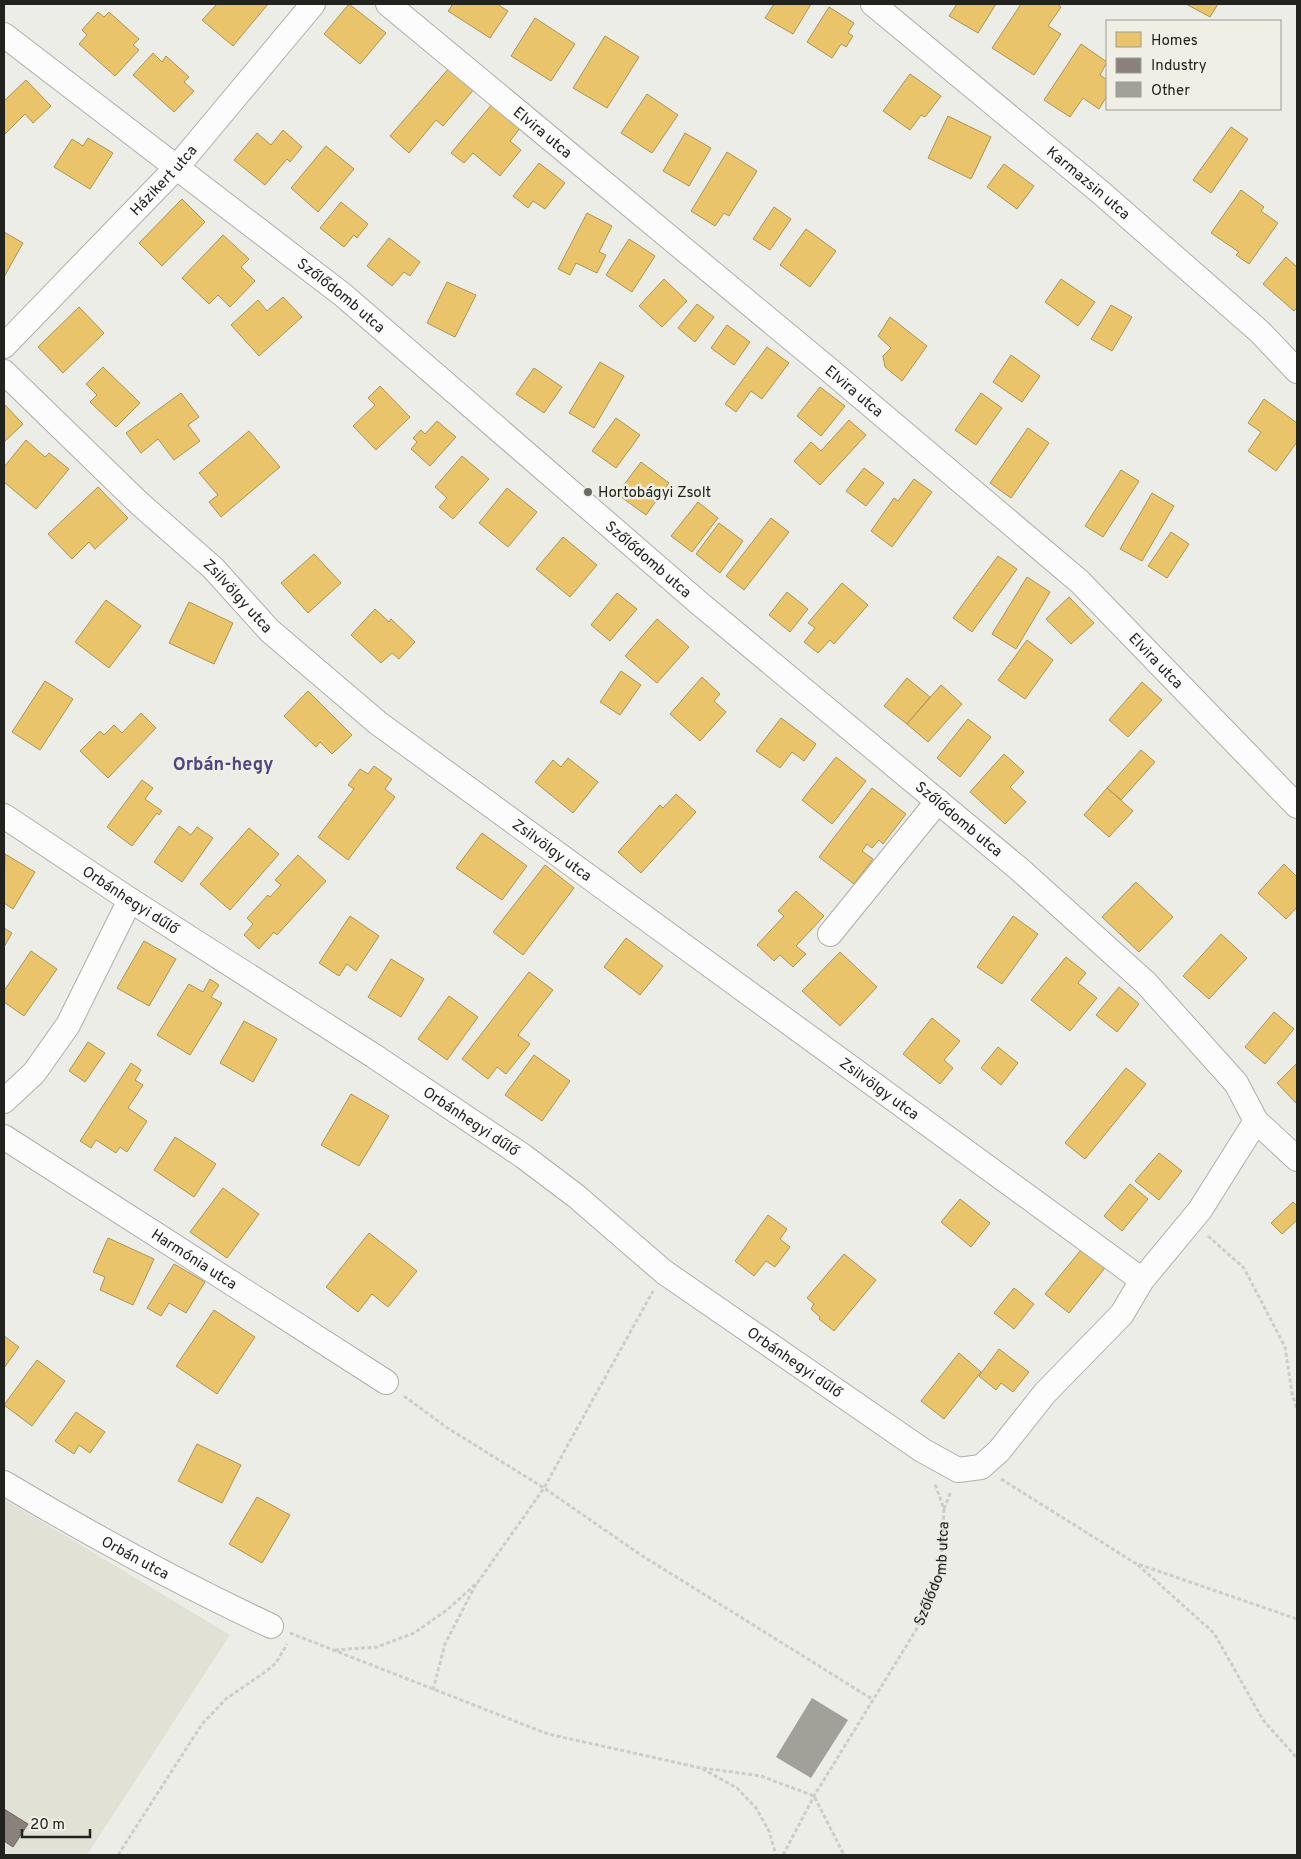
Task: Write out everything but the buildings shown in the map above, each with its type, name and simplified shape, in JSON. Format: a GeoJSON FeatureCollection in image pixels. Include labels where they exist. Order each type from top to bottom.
{"type":"FeatureCollection","features":[{"type":"Feature","properties":{"kind":"street","name":"Házikert utca"},"geometry":{"type":"LineString","coordinates":[[4,346],[177,167],[313,4]]}},
{"type":"Feature","properties":{"kind":"street","name":"Elvira utca"},"geometry":{"type":"LineString","coordinates":[[388,4],[812,356],[1080,582],[1297,806]]}},
{"type":"Feature","properties":{"kind":"street","name":"Karmazsin utca"},"geometry":{"type":"LineString","coordinates":[[873,4],[1099,191],[1260,332],[1297,371]]}},
{"type":"Feature","properties":{"kind":"street","name":"Szőlődomb utca"},"geometry":{"type":"LineString","coordinates":[[4,35],[343,296],[698,603],[1018,868],[1146,983],[1236,1082],[1256,1121]]}},
{"type":"Feature","properties":{"kind":"street","name":"Zsilvölgy utca"},"geometry":{"type":"LineString","coordinates":[[4,372],[140,504],[213,568],[270,631],[378,723],[1142,1280]]}},
{"type":"Feature","properties":{"kind":"street"},"geometry":{"type":"LineString","coordinates":[[830,934],[938,801]]}},
{"type":"Feature","properties":{"kind":"street","name":"Orbánhegyi dűlő"},"geometry":{"type":"LineString","coordinates":[[4,816],[130,900],[374,1056],[523,1156],[576,1196],[664,1272],[922,1450]]}},
{"type":"Feature","properties":{"kind":"street"},"geometry":{"type":"LineString","coordinates":[[4,1101],[34,1073],[68,1026],[130,900]]}},
{"type":"Feature","properties":{"kind":"street"},"geometry":{"type":"LineString","coordinates":[[922,1450],[958,1470],[981,1467],[999,1451],[1057,1381],[1122,1314],[1142,1280],[1191,1221],[1256,1121],[1297,1158]]}},
{"type":"Feature","properties":{"kind":"street","name":"Harmónia utca"},"geometry":{"type":"LineString","coordinates":[[4,1137],[386,1382]]}},
{"type":"Feature","properties":{"kind":"street","name":"Orbán utca"},"geometry":{"type":"LineString","coordinates":[[4,1483],[72,1524],[181,1582],[282,1630]]}},
{"type":"Feature","properties":{"kind":"path"},"geometry":{"type":"LineString","coordinates":[[1191,1221],[1244,1268],[1285,1347],[1292,1393],[1297,1410]]}},
{"type":"Feature","properties":{"kind":"path"},"geometry":{"type":"LineString","coordinates":[[433,1690],[445,1644],[478,1582],[544,1488],[664,1272]]}},
{"type":"Feature","properties":{"kind":"path"},"geometry":{"type":"LineString","coordinates":[[386,1382],[446,1427],[544,1488],[641,1555],[872,1699]]}},
{"type":"Feature","properties":{"kind":"path","name":"Szőlődomb utca"},"geometry":{"type":"LineString","coordinates":[[783,1855],[814,1796],[916,1630],[941,1569],[944,1509],[922,1450]]}},
{"type":"Feature","properties":{"kind":"path"},"geometry":{"type":"LineString","coordinates":[[981,1467],[1135,1563],[1214,1633],[1263,1720],[1297,1758]]}},
{"type":"Feature","properties":{"kind":"path"},"geometry":{"type":"LineString","coordinates":[[1135,1563],[1297,1619]]}},
{"type":"Feature","properties":{"kind":"path"},"geometry":{"type":"LineString","coordinates":[[335,1650],[377,1647],[414,1633],[447,1610],[478,1582]]}},
{"type":"Feature","properties":{"kind":"path"},"geometry":{"type":"LineString","coordinates":[[118,1855],[202,1724],[226,1698],[264,1673],[276,1662],[282,1630],[548,1734],[701,1768],[761,1776],[814,1796],[844,1855]]}},
{"type":"Feature","properties":{"kind":"path"},"geometry":{"type":"LineString","coordinates":[[701,1768],[737,1788],[756,1808],[769,1831],[776,1855]]}},
{"type":"Feature","properties":{"kind":"shaded area"},"geometry":{"type":"Polygon","coordinates":[[[4,1499],[230,1635],[87,1855],[10,1855],[4,1851],[4,1499]]]}},
{"type":"Feature","properties":{"kind":"place","name":"Hortobágyi Zsolt"},"geometry":{"type":"Point","coordinates":[588,492]}},
{"type":"Feature","properties":{"kind":"district","name":"Orbán-hegy"},"geometry":{"type":"Point","coordinates":[223,764]}}]}
